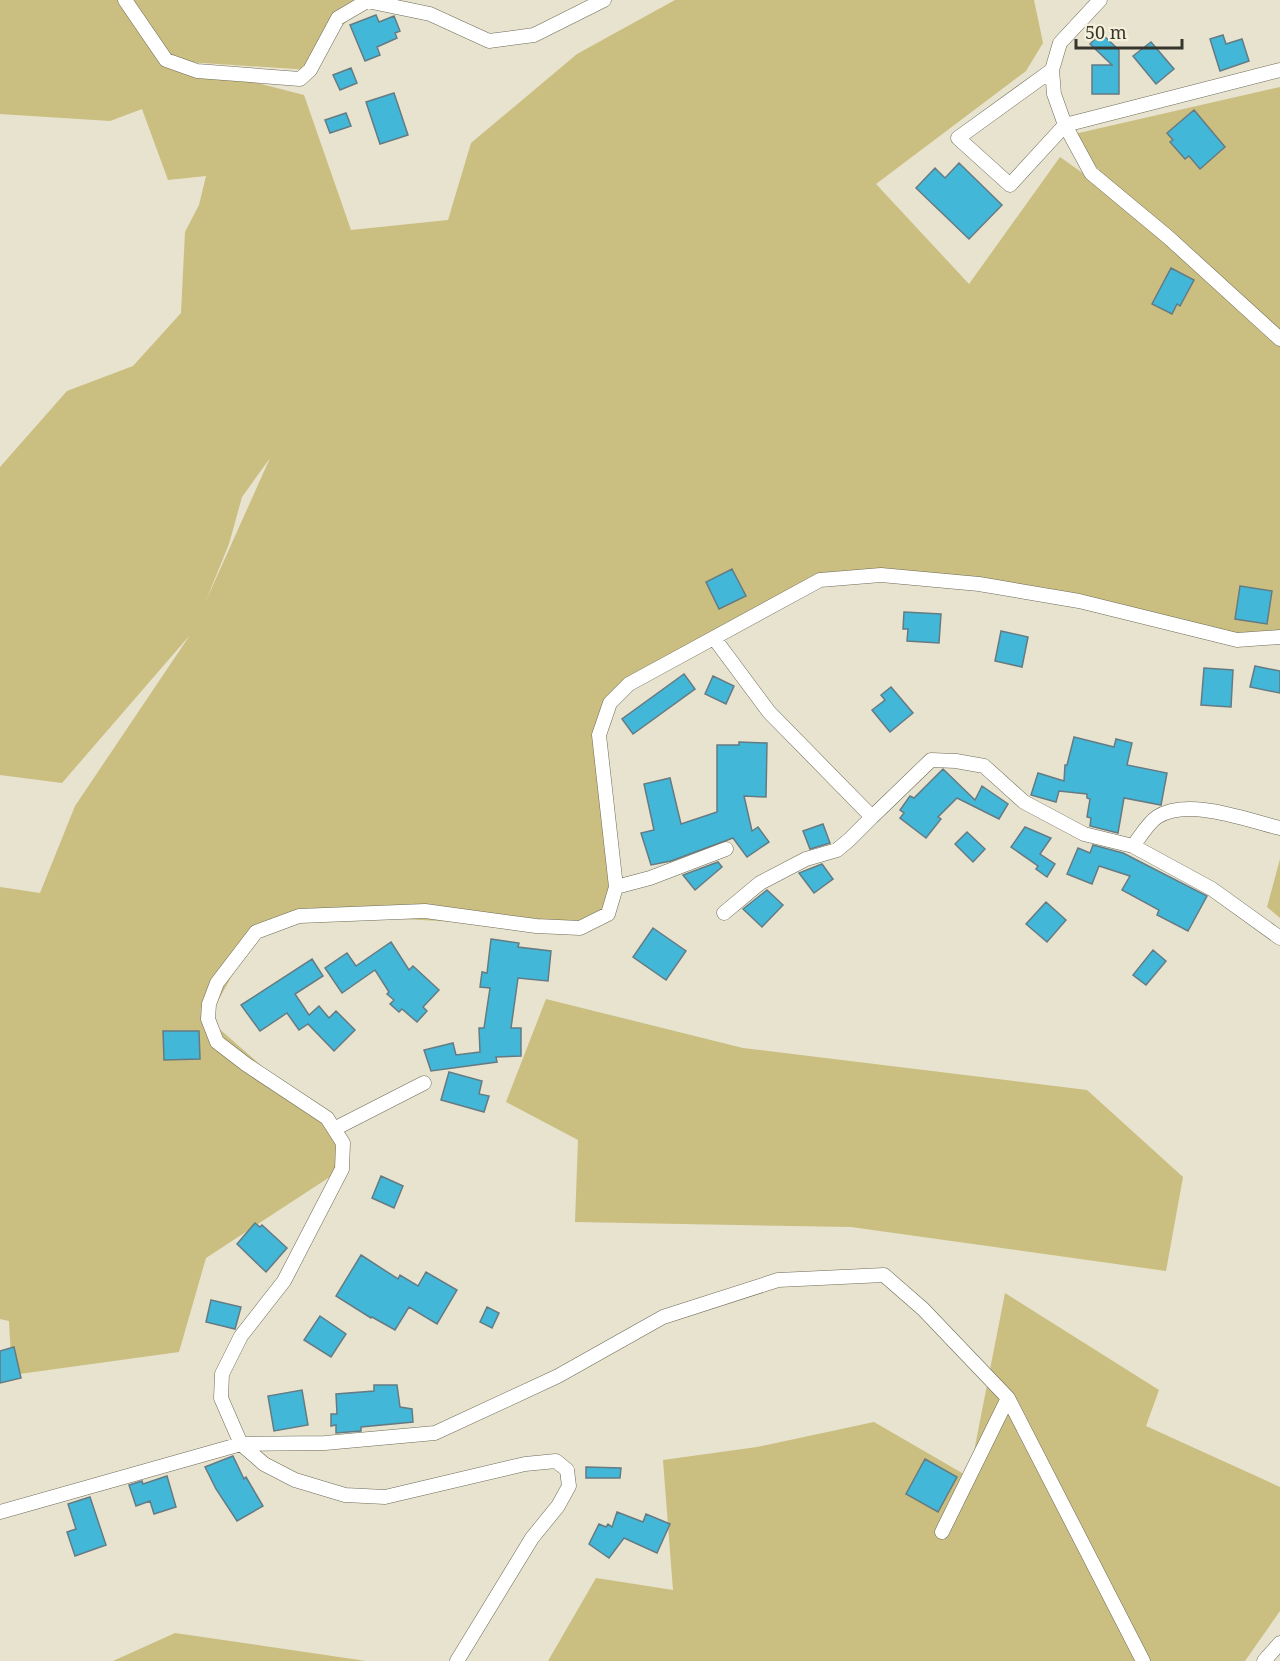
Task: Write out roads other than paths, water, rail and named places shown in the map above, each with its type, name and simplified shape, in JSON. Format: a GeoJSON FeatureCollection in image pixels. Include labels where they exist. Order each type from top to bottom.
{"type":"FeatureCollection","features":[{"type":"Feature","properties":{"kind":"street"},"geometry":{"type":"LineString","coordinates":[[125,0],[166,60],[197,71],[300,79],[310,70],[338,18],[367,1],[430,14],[489,41],[534,35],[604,0]]}},
{"type":"Feature","properties":{"kind":"street"},"geometry":{"type":"LineString","coordinates":[[1100,0],[1060,43],[1052,70],[1054,94],[1065,125],[1090,173],[1168,237],[1280,339]]}},
{"type":"Feature","properties":{"kind":"street"},"geometry":{"type":"LineString","coordinates":[[1052,70],[958,138],[1010,185],[1065,125],[1280,70]]}},
{"type":"Feature","properties":{"kind":"street"},"geometry":{"type":"LineString","coordinates":[[457,1661],[532,1539],[558,1506],[569,1486],[567,1470],[556,1461],[525,1464],[386,1497],[345,1495],[295,1480],[264,1464],[241,1444],[221,1398],[222,1374],[241,1336],[284,1281],[342,1169],[343,1143],[327,1118],[247,1065],[217,1042],[208,1019],[209,1004],[217,983],[256,932],[298,916],[426,910],[536,926],[580,928],[608,914],[616,887],[599,735],[610,703],[629,684],[820,580],[881,576],[979,584],[1079,601],[1237,640],[1280,637]]}},
{"type":"Feature","properties":{"kind":"street"},"geometry":{"type":"LineString","coordinates":[[714,638],[769,712],[872,817]]}},
{"type":"Feature","properties":{"kind":"street"},"geometry":{"type":"LineString","coordinates":[[724,913],[760,883],[806,859],[837,850],[931,760],[956,761],[984,766],[1024,802],[1084,834],[1133,846],[1212,889],[1280,938]]}},
{"type":"Feature","properties":{"kind":"street"},"geometry":{"type":"LineString","coordinates":[[1133,846],[1155,818],[1173,810],[1198,808],[1280,828]]}},
{"type":"Feature","properties":{"kind":"street"},"geometry":{"type":"LineString","coordinates":[[616,887],[650,878],[726,849]]}},
{"type":"Feature","properties":{"kind":"street"},"geometry":{"type":"LineString","coordinates":[[334,1129],[424,1083]]}},
{"type":"Feature","properties":{"kind":"street"},"geometry":{"type":"LineString","coordinates":[[0,1512],[241,1444],[325,1443],[435,1433],[558,1376],[663,1317],[777,1280],[884,1275],[923,1309],[1008,1398],[1143,1661]]}},
{"type":"Feature","properties":{"kind":"street"},"geometry":{"type":"LineString","coordinates":[[942,1532],[1008,1398]]}},
{"type":"Feature","properties":{"kind":"street"},"geometry":{"type":"LineString","coordinates":[[1264,1661],[1280,1643]]}}]}
